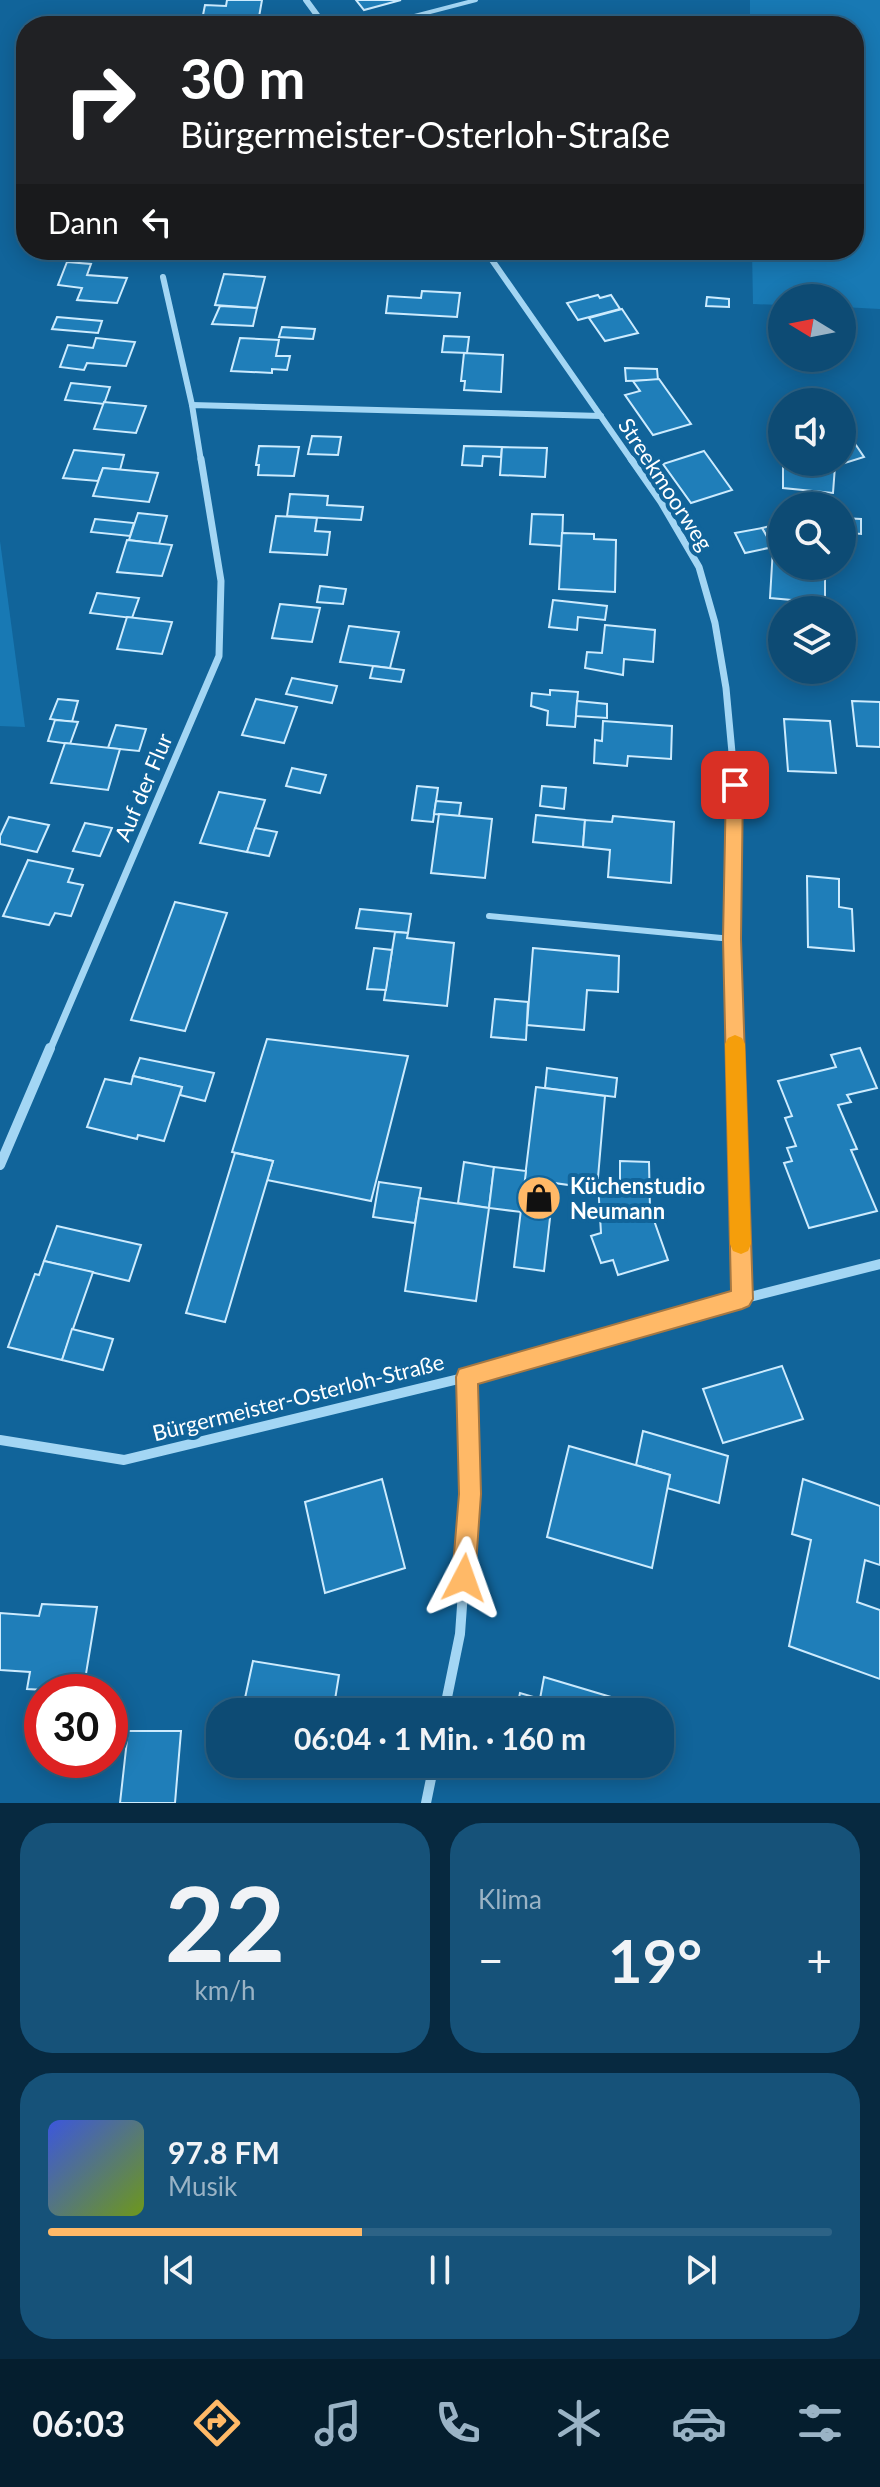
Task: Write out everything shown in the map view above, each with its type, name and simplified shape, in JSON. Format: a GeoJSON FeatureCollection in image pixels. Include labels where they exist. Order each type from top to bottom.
{"type":"FeatureCollection","features":[{"type":"Feature","properties":{"kind":"street","name":"Streekmoorweg"},"geometry":{"type":"LineString","coordinates":[[492,260],[661,502],[699,567],[715,623],[726,688],[735,785],[732,939],[742,1299]]}},
{"type":"Feature","properties":{"kind":"street","name":"Auf der Flur"},"geometry":{"type":"LineString","coordinates":[[0,1165],[219,656],[221,581],[192,405],[163,277]]}},
{"type":"Feature","properties":{"kind":"street"},"geometry":{"type":"LineString","coordinates":[[192,405],[601,416]]}},
{"type":"Feature","properties":{"kind":"street","name":"Bürgermeister-Osterloh-Straße"},"geometry":{"type":"LineString","coordinates":[[0,1440],[124,1460],[467,1377],[742,1299],[880,1264]]}},
{"type":"Feature","properties":{"kind":"street"},"geometry":{"type":"LineString","coordinates":[[447,1698],[460,1634],[469,1510],[467,1377]]}},
{"type":"Feature","properties":{"kind":"street"},"geometry":{"type":"LineString","coordinates":[[426,1803],[431,1778]]}},
{"type":"Feature","properties":{"kind":"lane"},"geometry":{"type":"LineString","coordinates":[[414,16],[476,0]]}},
{"type":"Feature","properties":{"kind":"lane"},"geometry":{"type":"LineString","coordinates":[[489,916],[732,939]]}},
{"type":"Feature","properties":{"kind":"shaded area"},"geometry":{"type":"Polygon","coordinates":[[[750,0],[880,0],[880,309],[856,308],[856,284],[768,284],[768,305],[753,304],[752,260],[864,260],[864,16],[750,16],[750,0]]]}},
{"type":"Feature","properties":{"kind":"shaded area"},"geometry":{"type":"Polygon","coordinates":[[[0,541],[25,727],[0,726],[0,541]]]}},
{"type":"Feature","properties":{"kind":"building"},"geometry":{"type":"Polygon","coordinates":[[[227,0],[262,0],[259,16],[203,15],[205,5],[226,6],[227,0]]]}},
{"type":"Feature","properties":{"kind":"building"},"geometry":{"type":"Polygon","coordinates":[[[356,0],[401,0],[364,10],[356,0]]]}},
{"type":"Feature","properties":{"kind":"building"},"geometry":{"type":"Polygon","coordinates":[[[67,262],[91,264],[87,275],[127,278],[117,303],[77,300],[82,288],[58,285],[67,262]]]}},
{"type":"Feature","properties":{"kind":"building"},"geometry":{"type":"Polygon","coordinates":[[[224,274],[265,277],[257,308],[215,305],[224,274]]]}},
{"type":"Feature","properties":{"kind":"building"},"geometry":{"type":"Polygon","coordinates":[[[422,291],[460,293],[457,317],[386,313],[388,296],[421,298],[422,291]]]}},
{"type":"Feature","properties":{"kind":"building"},"geometry":{"type":"Polygon","coordinates":[[[598,295],[600,298],[611,295],[620,309],[578,320],[567,303],[598,295]]]}},
{"type":"Feature","properties":{"kind":"building"},"geometry":{"type":"Polygon","coordinates":[[[707,297],[729,299],[729,307],[706,306],[707,297]]]}},
{"type":"Feature","properties":{"kind":"building"},"geometry":{"type":"Polygon","coordinates":[[[220,306],[257,308],[253,326],[212,324],[220,306]]]}},
{"type":"Feature","properties":{"kind":"building"},"geometry":{"type":"Polygon","coordinates":[[[622,309],[638,333],[605,341],[589,318],[622,309]]]}},
{"type":"Feature","properties":{"kind":"building"},"geometry":{"type":"Polygon","coordinates":[[[57,317],[102,321],[98,333],[52,329],[57,317]]]}},
{"type":"Feature","properties":{"kind":"building"},"geometry":{"type":"Polygon","coordinates":[[[282,327],[315,329],[313,339],[279,337],[282,327]]]}},
{"type":"Feature","properties":{"kind":"building"},"geometry":{"type":"Polygon","coordinates":[[[444,336],[469,337],[467,353],[442,352],[444,336]]]}},
{"type":"Feature","properties":{"kind":"building"},"geometry":{"type":"Polygon","coordinates":[[[96,338],[135,342],[126,366],[87,363],[84,370],[60,367],[68,345],[93,348],[96,338]]]}},
{"type":"Feature","properties":{"kind":"building"},"geometry":{"type":"Polygon","coordinates":[[[240,338],[279,340],[276,356],[290,356],[287,370],[272,369],[272,373],[231,371],[240,338]]]}},
{"type":"Feature","properties":{"kind":"building"},"geometry":{"type":"Polygon","coordinates":[[[464,353],[503,355],[501,392],[464,390],[465,381],[461,381],[464,353]]]}},
{"type":"Feature","properties":{"kind":"building"},"geometry":{"type":"Polygon","coordinates":[[[625,368],[657,369],[658,380],[626,381],[625,368]]]}},
{"type":"Feature","properties":{"kind":"building"},"geometry":{"type":"Polygon","coordinates":[[[659,379],[691,424],[653,435],[625,395],[640,391],[633,381],[659,379]]]}},
{"type":"Feature","properties":{"kind":"building"},"geometry":{"type":"Polygon","coordinates":[[[71,383],[110,387],[104,404],[65,400],[71,383]]]}},
{"type":"Feature","properties":{"kind":"building"},"geometry":{"type":"Polygon","coordinates":[[[104,402],[146,406],[136,433],[94,429],[104,402]]]}},
{"type":"Feature","properties":{"kind":"building"},"geometry":{"type":"Polygon","coordinates":[[[312,436],[341,437],[338,455],[308,454],[312,436]]]}},
{"type":"Feature","properties":{"kind":"building"},"geometry":{"type":"Polygon","coordinates":[[[856,445],[864,457],[856,459],[856,445]]]}},
{"type":"Feature","properties":{"kind":"building"},"geometry":{"type":"Polygon","coordinates":[[[259,446],[299,447],[294,476],[258,475],[259,446]]]}},
{"type":"Feature","properties":{"kind":"building"},"geometry":{"type":"Polygon","coordinates":[[[464,446],[502,447],[501,457],[483,456],[482,466],[462,465],[464,446]]]}},
{"type":"Feature","properties":{"kind":"building"},"geometry":{"type":"Polygon","coordinates":[[[502,447],[547,448],[545,477],[500,475],[502,447]]]}},
{"type":"Feature","properties":{"kind":"building"},"geometry":{"type":"Polygon","coordinates":[[[74,450],[124,455],[120,470],[103,468],[98,481],[63,478],[74,450]]]}},
{"type":"Feature","properties":{"kind":"building"},"geometry":{"type":"Polygon","coordinates":[[[704,451],[732,490],[691,503],[663,464],[704,451]]]}},
{"type":"Feature","properties":{"kind":"building"},"geometry":{"type":"Polygon","coordinates":[[[103,468],[158,473],[149,502],[93,496],[103,468]]]}},
{"type":"Feature","properties":{"kind":"building"},"geometry":{"type":"Polygon","coordinates":[[[783,476],[834,476],[833,492],[783,488],[783,476]]]}},
{"type":"Feature","properties":{"kind":"building"},"geometry":{"type":"Polygon","coordinates":[[[290,494],[328,496],[327,505],[363,507],[361,520],[287,516],[290,494]]]}},
{"type":"Feature","properties":{"kind":"building"},"geometry":{"type":"Polygon","coordinates":[[[138,513],[167,516],[159,544],[129,540],[138,513]]]}},
{"type":"Feature","properties":{"kind":"building"},"geometry":{"type":"Polygon","coordinates":[[[532,514],[563,515],[562,546],[530,544],[532,514]]]}},
{"type":"Feature","properties":{"kind":"building"},"geometry":{"type":"Polygon","coordinates":[[[276,516],[317,518],[315,531],[330,532],[327,555],[270,552],[276,516]]]}},
{"type":"Feature","properties":{"kind":"building"},"geometry":{"type":"Polygon","coordinates":[[[95,519],[134,523],[130,536],[91,532],[95,519]]]}},
{"type":"Feature","properties":{"kind":"building"},"geometry":{"type":"Polygon","coordinates":[[[856,519],[861,519],[861,534],[856,533],[856,519]]]}},
{"type":"Feature","properties":{"kind":"building"},"geometry":{"type":"Polygon","coordinates":[[[762,528],[768,538],[768,548],[745,553],[735,533],[762,528]]]}},
{"type":"Feature","properties":{"kind":"building"},"geometry":{"type":"Polygon","coordinates":[[[562,533],[594,534],[594,539],[616,540],[615,592],[559,589],[562,533]]]}},
{"type":"Feature","properties":{"kind":"building"},"geometry":{"type":"Polygon","coordinates":[[[127,540],[172,545],[162,576],[117,572],[127,540]]]}},
{"type":"Feature","properties":{"kind":"building"},"geometry":{"type":"Polygon","coordinates":[[[771,580],[825,580],[825,596],[770,596],[771,580]]]}},
{"type":"Feature","properties":{"kind":"building"},"geometry":{"type":"Polygon","coordinates":[[[320,586],[346,589],[343,604],[317,602],[320,586]]]}},
{"type":"Feature","properties":{"kind":"building"},"geometry":{"type":"Polygon","coordinates":[[[97,593],[139,598],[132,618],[90,613],[97,593]]]}},
{"type":"Feature","properties":{"kind":"building"},"geometry":{"type":"Polygon","coordinates":[[[553,600],[607,606],[605,620],[578,617],[577,630],[549,627],[553,600]]]}},
{"type":"Feature","properties":{"kind":"building"},"geometry":{"type":"Polygon","coordinates":[[[280,604],[320,608],[312,642],[272,638],[280,604]]]}},
{"type":"Feature","properties":{"kind":"building"},"geometry":{"type":"Polygon","coordinates":[[[127,617],[172,622],[162,654],[117,649],[127,617]]]}},
{"type":"Feature","properties":{"kind":"building"},"geometry":{"type":"Polygon","coordinates":[[[605,625],[655,630],[653,662],[624,659],[623,675],[585,668],[587,652],[602,653],[605,625]]]}},
{"type":"Feature","properties":{"kind":"building"},"geometry":{"type":"Polygon","coordinates":[[[349,626],[399,632],[390,668],[340,662],[349,626]]]}},
{"type":"Feature","properties":{"kind":"building"},"geometry":{"type":"Polygon","coordinates":[[[373,666],[404,670],[401,682],[370,678],[373,666]]]}},
{"type":"Feature","properties":{"kind":"building"},"geometry":{"type":"Polygon","coordinates":[[[292,678],[337,686],[332,703],[286,694],[292,678]]]}},
{"type":"Feature","properties":{"kind":"building"},"geometry":{"type":"Polygon","coordinates":[[[550,690],[578,692],[575,727],[547,725],[548,711],[531,706],[532,693],[550,695],[550,690]]]}},
{"type":"Feature","properties":{"kind":"building"},"geometry":{"type":"Polygon","coordinates":[[[58,699],[78,701],[72,722],[50,719],[58,699]]]}},
{"type":"Feature","properties":{"kind":"building"},"geometry":{"type":"Polygon","coordinates":[[[256,699],[297,707],[284,743],[242,735],[256,699]]]}},
{"type":"Feature","properties":{"kind":"building"},"geometry":{"type":"Polygon","coordinates":[[[577,701],[607,704],[607,718],[576,716],[577,701]]]}},
{"type":"Feature","properties":{"kind":"building"},"geometry":{"type":"Polygon","coordinates":[[[852,701],[880,702],[880,747],[857,746],[852,701]]]}},
{"type":"Feature","properties":{"kind":"building"},"geometry":{"type":"Polygon","coordinates":[[[784,719],[830,721],[836,773],[788,771],[784,719]]]}},
{"type":"Feature","properties":{"kind":"building"},"geometry":{"type":"Polygon","coordinates":[[[55,720],[78,722],[70,744],[48,741],[55,720]]]}},
{"type":"Feature","properties":{"kind":"building"},"geometry":{"type":"Polygon","coordinates":[[[603,721],[672,726],[671,759],[628,756],[627,766],[594,763],[595,740],[602,741],[603,721]]]}},
{"type":"Feature","properties":{"kind":"building"},"geometry":{"type":"Polygon","coordinates":[[[116,725],[146,729],[139,751],[108,748],[116,725]]]}},
{"type":"Feature","properties":{"kind":"building"},"geometry":{"type":"Polygon","coordinates":[[[65,743],[120,749],[108,790],[51,783],[65,743]]]}},
{"type":"Feature","properties":{"kind":"building"},"geometry":{"type":"Polygon","coordinates":[[[292,768],[326,775],[320,793],[286,786],[292,768]]]}},
{"type":"Feature","properties":{"kind":"building"},"geometry":{"type":"Polygon","coordinates":[[[417,786],[438,788],[433,822],[412,820],[417,786]]]}},
{"type":"Feature","properties":{"kind":"building"},"geometry":{"type":"Polygon","coordinates":[[[542,786],[566,788],[564,809],[540,806],[542,786]]]}},
{"type":"Feature","properties":{"kind":"building"},"geometry":{"type":"Polygon","coordinates":[[[219,792],[265,800],[247,852],[200,843],[219,792]]]}},
{"type":"Feature","properties":{"kind":"building"},"geometry":{"type":"Polygon","coordinates":[[[436,801],[461,803],[459,816],[434,814],[436,801]]]}},
{"type":"Feature","properties":{"kind":"building"},"geometry":{"type":"Polygon","coordinates":[[[439,814],[492,819],[485,878],[431,873],[439,814]]]}},
{"type":"Feature","properties":{"kind":"building"},"geometry":{"type":"Polygon","coordinates":[[[536,815],[585,820],[583,847],[533,842],[536,815]]]}},
{"type":"Feature","properties":{"kind":"building"},"geometry":{"type":"Polygon","coordinates":[[[613,816],[674,822],[671,883],[608,877],[610,850],[583,847],[585,820],[612,822],[613,816]]]}},
{"type":"Feature","properties":{"kind":"building"},"geometry":{"type":"Polygon","coordinates":[[[9,817],[49,825],[37,852],[0,844],[0,836],[9,817]]]}},
{"type":"Feature","properties":{"kind":"building"},"geometry":{"type":"Polygon","coordinates":[[[85,823],[112,828],[100,856],[73,851],[85,823]]]}},
{"type":"Feature","properties":{"kind":"building"},"geometry":{"type":"Polygon","coordinates":[[[255,828],[277,832],[269,856],[247,852],[255,828]]]}},
{"type":"Feature","properties":{"kind":"building"},"geometry":{"type":"Polygon","coordinates":[[[28,860],[73,869],[68,882],[83,885],[71,916],[55,913],[49,925],[3,916],[28,860]]]}},
{"type":"Feature","properties":{"kind":"building"},"geometry":{"type":"Polygon","coordinates":[[[807,876],[839,879],[839,907],[852,909],[854,951],[808,947],[807,876]]]}},
{"type":"Feature","properties":{"kind":"building"},"geometry":{"type":"Polygon","coordinates":[[[175,902],[227,913],[185,1031],[131,1020],[175,902]]]}},
{"type":"Feature","properties":{"kind":"building"},"geometry":{"type":"Polygon","coordinates":[[[360,909],[411,914],[408,933],[356,928],[360,909]]]}},
{"type":"Feature","properties":{"kind":"building"},"geometry":{"type":"Polygon","coordinates":[[[395,932],[408,933],[407,938],[454,943],[447,1006],[384,1000],[395,932]]]}},
{"type":"Feature","properties":{"kind":"building"},"geometry":{"type":"Polygon","coordinates":[[[374,948],[392,950],[386,990],[367,989],[374,948]]]}},
{"type":"Feature","properties":{"kind":"building"},"geometry":{"type":"Polygon","coordinates":[[[533,948],[619,956],[618,992],[587,990],[584,1030],[527,1025],[533,948]]]}},
{"type":"Feature","properties":{"kind":"building"},"geometry":{"type":"Polygon","coordinates":[[[495,999],[528,1002],[526,1040],[491,1037],[495,999]]]}},
{"type":"Feature","properties":{"kind":"building"},"geometry":{"type":"Polygon","coordinates":[[[267,1039],[408,1056],[371,1201],[267,1180],[273,1161],[232,1152],[267,1039]]]}},
{"type":"Feature","properties":{"kind":"building"},"geometry":{"type":"Polygon","coordinates":[[[860,1048],[877,1088],[847,1095],[851,1102],[838,1105],[857,1149],[851,1150],[877,1211],[809,1228],[784,1163],[792,1161],[787,1148],[796,1146],[785,1118],[792,1116],[778,1081],[836,1067],[831,1055],[860,1048]]]}},
{"type":"Feature","properties":{"kind":"building"},"geometry":{"type":"Polygon","coordinates":[[[140,1058],[214,1073],[205,1101],[180,1095],[182,1087],[133,1076],[140,1058]]]}},
{"type":"Feature","properties":{"kind":"building"},"geometry":{"type":"Polygon","coordinates":[[[547,1068],[617,1078],[615,1097],[545,1088],[547,1068]]]}},
{"type":"Feature","properties":{"kind":"building"},"geometry":{"type":"Polygon","coordinates":[[[133,1076],[182,1087],[164,1141],[138,1135],[137,1139],[87,1127],[105,1079],[131,1084],[133,1076]]]}},
{"type":"Feature","properties":{"kind":"building"},"geometry":{"type":"Polygon","coordinates":[[[536,1087],[605,1096],[597,1189],[554,1183],[544,1271],[514,1267],[536,1087]]]}},
{"type":"Feature","properties":{"kind":"building"},"geometry":{"type":"Polygon","coordinates":[[[235,1153],[273,1161],[225,1322],[186,1313],[235,1153]]]}},
{"type":"Feature","properties":{"kind":"building"},"geometry":{"type":"Polygon","coordinates":[[[620,1161],[649,1162],[650,1209],[668,1260],[618,1275],[613,1260],[601,1263],[591,1236],[601,1233],[598,1183],[620,1182],[620,1161]]]}},
{"type":"Feature","properties":{"kind":"building"},"geometry":{"type":"Polygon","coordinates":[[[464,1162],[494,1167],[489,1208],[458,1203],[464,1162]]]}},
{"type":"Feature","properties":{"kind":"building"},"geometry":{"type":"Polygon","coordinates":[[[494,1167],[526,1171],[521,1212],[489,1208],[494,1167]]]}},
{"type":"Feature","properties":{"kind":"building"},"geometry":{"type":"Polygon","coordinates":[[[379,1182],[421,1188],[415,1223],[373,1217],[379,1182]]]}},
{"type":"Feature","properties":{"kind":"building"},"geometry":{"type":"Polygon","coordinates":[[[419,1198],[489,1208],[476,1301],[405,1291],[419,1198]]]}},
{"type":"Feature","properties":{"kind":"building"},"geometry":{"type":"Polygon","coordinates":[[[57,1226],[141,1245],[129,1281],[44,1261],[57,1226]]]}},
{"type":"Feature","properties":{"kind":"building"},"geometry":{"type":"Polygon","coordinates":[[[44,1261],[93,1272],[62,1360],[8,1347],[35,1274],[39,1275],[44,1261]]]}},
{"type":"Feature","properties":{"kind":"building"},"geometry":{"type":"Polygon","coordinates":[[[72,1329],[113,1339],[103,1370],[62,1360],[72,1329]]]}},
{"type":"Feature","properties":{"kind":"building"},"geometry":{"type":"Polygon","coordinates":[[[782,1366],[803,1419],[723,1443],[703,1389],[782,1366]]]}},
{"type":"Feature","properties":{"kind":"building"},"geometry":{"type":"Polygon","coordinates":[[[643,1431],[728,1456],[719,1503],[667,1488],[670,1475],[636,1465],[643,1431]]]}},
{"type":"Feature","properties":{"kind":"building"},"geometry":{"type":"Polygon","coordinates":[[[569,1446],[670,1475],[652,1568],[547,1537],[569,1446]]]}},
{"type":"Feature","properties":{"kind":"building"},"geometry":{"type":"Polygon","coordinates":[[[382,1479],[405,1568],[325,1593],[305,1502],[382,1479]]]}},
{"type":"Feature","properties":{"kind":"building"},"geometry":{"type":"Polygon","coordinates":[[[803,1479],[880,1506],[880,1565],[865,1560],[857,1602],[880,1610],[880,1679],[789,1646],[811,1540],[792,1534],[803,1479]]]}},
{"type":"Feature","properties":{"kind":"building"},"geometry":{"type":"Polygon","coordinates":[[[42,1604],[97,1607],[86,1674],[30,1674],[0,1670],[0,1613],[39,1616],[42,1604]]]}},
{"type":"Feature","properties":{"kind":"building"},"geometry":{"type":"Polygon","coordinates":[[[253,1661],[339,1675],[335,1698],[245,1698],[253,1661]]]}},
{"type":"Feature","properties":{"kind":"building"},"geometry":{"type":"Polygon","coordinates":[[[544,1677],[611,1697],[611,1698],[540,1698],[544,1677]]]}},
{"type":"Feature","properties":{"kind":"building"},"geometry":{"type":"Polygon","coordinates":[[[520,1693],[537,1698],[519,1698],[520,1693]]]}},
{"type":"Feature","properties":{"kind":"building"},"geometry":{"type":"Polygon","coordinates":[[[128,1731],[181,1731],[175,1803],[120,1803],[123,1778],[128,1778],[128,1731]]]}},
{"type":"Feature","properties":{"kind":"slow traffic"},"geometry":{"type":"LineString","coordinates":[[735,1044],[741,1244]]}},
{"type":"Feature","properties":{"kind":"place","name":"Küchenstudio Neumann"},"geometry":{"type":"Point","coordinates":[539,1198]}},
{"type":"Feature","properties":{"kind":"route"},"geometry":{"type":"LineString","coordinates":[[464,1578],[470,1494],[467,1377],[742,1299],[732,939],[735,785]]}}]}
